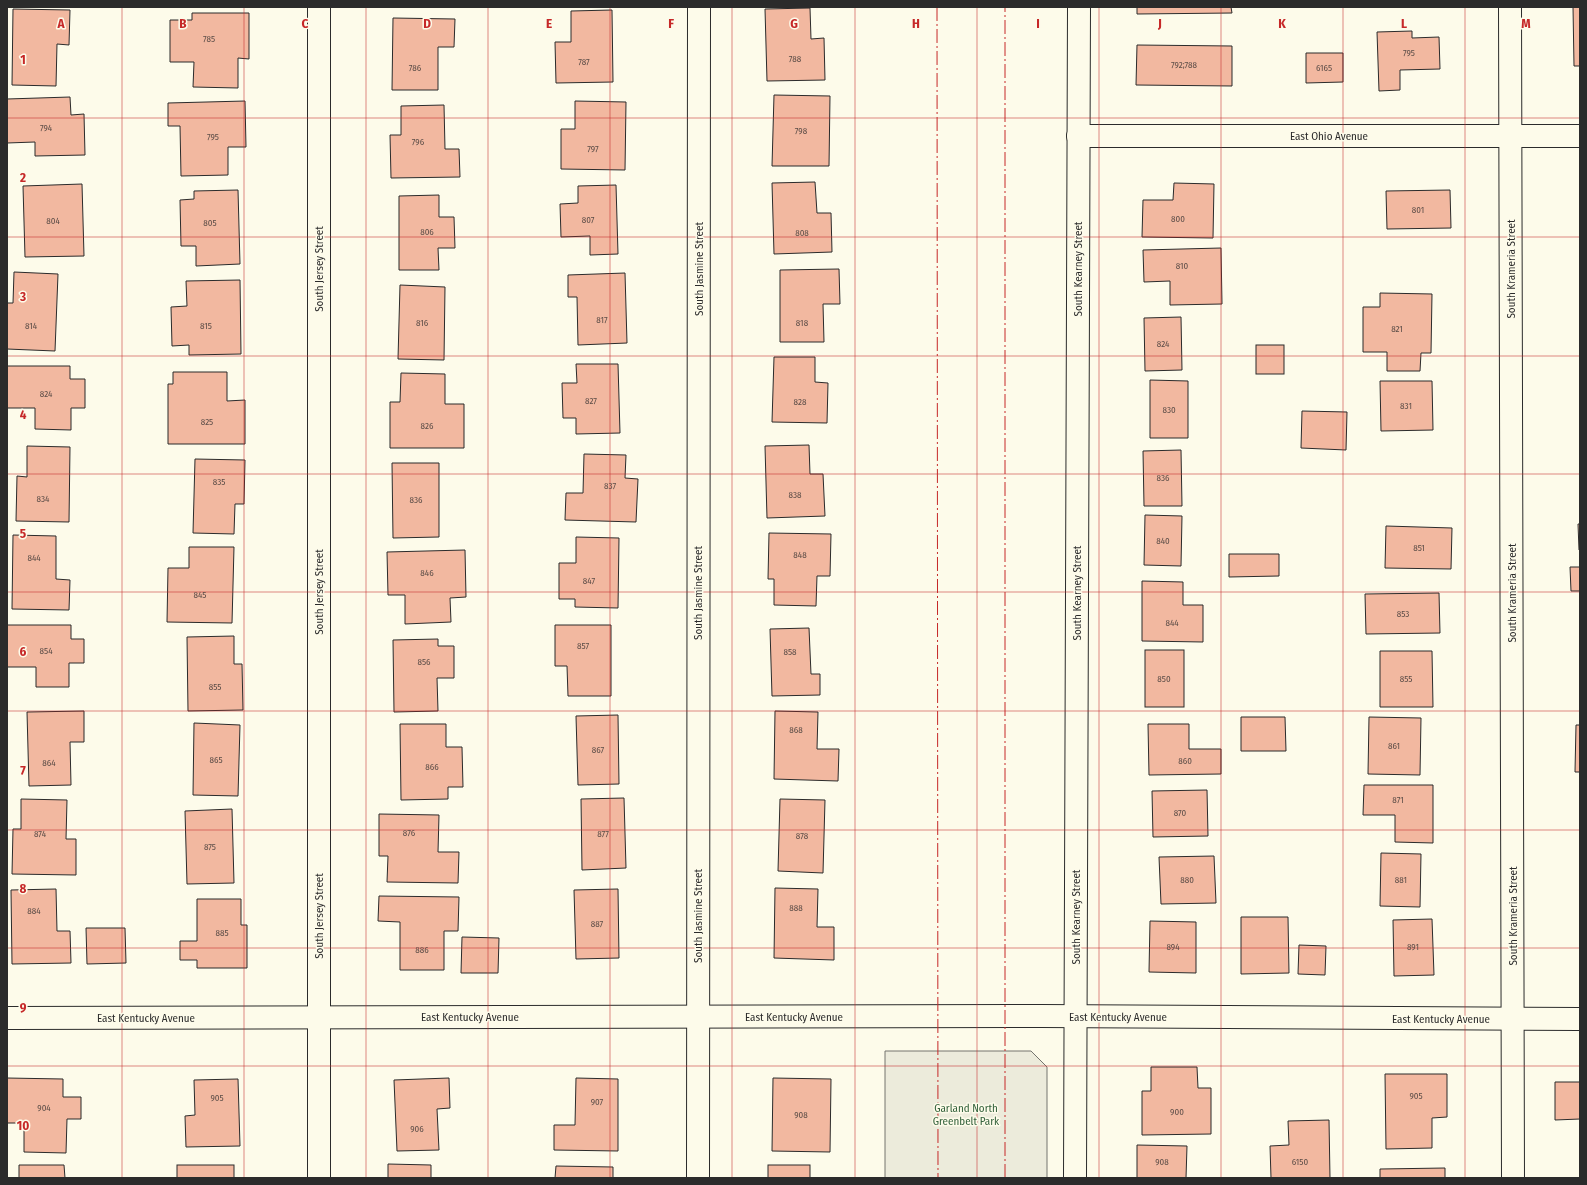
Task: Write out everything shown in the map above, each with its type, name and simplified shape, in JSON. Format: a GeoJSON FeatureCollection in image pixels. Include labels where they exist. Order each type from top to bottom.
{"type":"FeatureCollection","features":[{"type":"Feature","properties":{"kind":"street","name":"South Jersey Street"},"geometry":{"type":"LineString","coordinates":[[319,7],[319,1178]]}},
{"type":"Feature","properties":{"kind":"street","name":"South Jasmine Street"},"geometry":{"type":"LineString","coordinates":[[698,1178],[699,7]]}},
{"type":"Feature","properties":{"kind":"street","name":"South Kearney Street"},"geometry":{"type":"LineString","coordinates":[[1075,1178],[1079,7]]}},
{"type":"Feature","properties":{"kind":"street","name":"South Krameria Street"},"geometry":{"type":"LineString","coordinates":[[1510,7],[1514,1019],[1513,1178]]}},
{"type":"Feature","properties":{"kind":"street","name":"East Ohio Avenue"},"geometry":{"type":"LineString","coordinates":[[1078,136],[1580,136]]}},
{"type":"Feature","properties":{"kind":"street","name":"East Kentucky Avenue"},"geometry":{"type":"LineString","coordinates":[[7,1018],[1076,1017],[1580,1019]]}},
{"type":"Feature","properties":{"kind":"green space","name":"Garland North Greenbelt Park"},"geometry":{"type":"Polygon","coordinates":[[[885,1051],[1031,1051],[1047,1067],[1047,1178],[885,1178],[885,1051]]]}},
{"type":"Feature","properties":{"kind":"building"},"geometry":{"type":"Polygon","coordinates":[[[1137,7],[1231,7],[1232,13],[1137,14],[1137,7]]]}},
{"type":"Feature","properties":{"kind":"building"},"geometry":{"type":"Polygon","coordinates":[[[1573,7],[1580,7],[1580,66],[1574,66],[1573,7]]]}},
{"type":"Feature","properties":{"kind":"building"},"geometry":{"type":"Polygon","coordinates":[[[810,8],[811,39],[824,38],[825,80],[767,81],[765,9],[810,8]]]}},
{"type":"Feature","properties":{"kind":"building"},"geometry":{"type":"Polygon","coordinates":[[[13,9],[70,10],[69,45],[57,44],[56,86],[12,85],[13,9]]]}},
{"type":"Feature","properties":{"kind":"building"},"geometry":{"type":"Polygon","coordinates":[[[612,10],[613,82],[556,83],[555,42],[571,42],[571,11],[612,10]]]}},
{"type":"Feature","properties":{"kind":"building"},"geometry":{"type":"Polygon","coordinates":[[[192,13],[249,13],[249,59],[238,58],[238,88],[193,87],[194,62],[170,62],[170,20],[192,20],[192,13]]]}},
{"type":"Feature","properties":{"kind":"building"},"geometry":{"type":"Polygon","coordinates":[[[393,18],[455,19],[454,47],[438,47],[438,90],[392,90],[393,18]]]}},
{"type":"Feature","properties":{"kind":"building"},"geometry":{"type":"Polygon","coordinates":[[[1412,31],[1412,38],[1439,37],[1440,69],[1400,70],[1400,90],[1379,91],[1377,32],[1412,31]]]}},
{"type":"Feature","properties":{"kind":"building"},"geometry":{"type":"Polygon","coordinates":[[[1137,45],[1232,46],[1232,86],[1136,85],[1137,45]]]}},
{"type":"Feature","properties":{"kind":"building"},"geometry":{"type":"Polygon","coordinates":[[[1306,53],[1343,53],[1343,82],[1306,83],[1306,53]]]}},
{"type":"Feature","properties":{"kind":"building"},"geometry":{"type":"Polygon","coordinates":[[[774,95],[830,96],[829,166],[772,166],[774,95]]]}},
{"type":"Feature","properties":{"kind":"building"},"geometry":{"type":"Polygon","coordinates":[[[70,97],[71,115],[84,114],[85,155],[35,156],[35,142],[7,143],[7,99],[70,97]]]}},
{"type":"Feature","properties":{"kind":"building"},"geometry":{"type":"Polygon","coordinates":[[[245,101],[246,147],[228,147],[228,175],[181,176],[180,126],[168,126],[168,103],[245,101]]]}},
{"type":"Feature","properties":{"kind":"building"},"geometry":{"type":"Polygon","coordinates":[[[575,101],[626,102],[625,170],[561,169],[561,129],[575,129],[575,101]]]}},
{"type":"Feature","properties":{"kind":"building"},"geometry":{"type":"Polygon","coordinates":[[[444,105],[445,149],[459,149],[460,177],[391,178],[390,135],[401,135],[401,106],[444,105]]]}},
{"type":"Feature","properties":{"kind":"building"},"geometry":{"type":"Polygon","coordinates":[[[815,182],[817,213],[831,213],[832,252],[774,254],[772,183],[815,182]]]}},
{"type":"Feature","properties":{"kind":"building"},"geometry":{"type":"Polygon","coordinates":[[[1174,183],[1214,184],[1213,238],[1142,237],[1143,200],[1173,200],[1174,183]]]}},
{"type":"Feature","properties":{"kind":"building"},"geometry":{"type":"Polygon","coordinates":[[[82,184],[84,256],[25,257],[23,186],[82,184]]]}},
{"type":"Feature","properties":{"kind":"building"},"geometry":{"type":"Polygon","coordinates":[[[616,185],[618,254],[590,255],[590,236],[561,237],[560,204],[578,203],[578,186],[616,185]]]}},
{"type":"Feature","properties":{"kind":"building"},"geometry":{"type":"Polygon","coordinates":[[[238,190],[240,264],[196,266],[196,246],[181,246],[180,200],[194,199],[194,191],[238,190]]]}},
{"type":"Feature","properties":{"kind":"building"},"geometry":{"type":"Polygon","coordinates":[[[1450,190],[1451,228],[1387,229],[1386,191],[1450,190]]]}},
{"type":"Feature","properties":{"kind":"building"},"geometry":{"type":"Polygon","coordinates":[[[439,195],[439,217],[454,217],[455,248],[438,248],[439,270],[399,270],[399,196],[439,195]]]}},
{"type":"Feature","properties":{"kind":"building"},"geometry":{"type":"Polygon","coordinates":[[[1221,248],[1222,304],[1170,305],[1170,281],[1144,282],[1143,250],[1221,248]]]}},
{"type":"Feature","properties":{"kind":"building"},"geometry":{"type":"Polygon","coordinates":[[[839,269],[840,304],[823,304],[824,342],[780,342],[780,270],[839,269]]]}},
{"type":"Feature","properties":{"kind":"building"},"geometry":{"type":"Polygon","coordinates":[[[14,272],[58,274],[55,351],[7,349],[7,303],[13,303],[14,272]]]}},
{"type":"Feature","properties":{"kind":"building"},"geometry":{"type":"Polygon","coordinates":[[[625,273],[627,343],[578,345],[577,297],[568,297],[568,275],[625,273]]]}},
{"type":"Feature","properties":{"kind":"building"},"geometry":{"type":"Polygon","coordinates":[[[240,280],[241,354],[189,355],[189,345],[172,346],[171,307],[187,306],[186,281],[240,280]]]}},
{"type":"Feature","properties":{"kind":"building"},"geometry":{"type":"Polygon","coordinates":[[[400,285],[445,287],[444,360],[398,359],[400,285]]]}},
{"type":"Feature","properties":{"kind":"building"},"geometry":{"type":"Polygon","coordinates":[[[1380,293],[1432,294],[1431,353],[1421,353],[1420,371],[1387,371],[1387,352],[1363,352],[1363,307],[1380,307],[1380,293]]]}},
{"type":"Feature","properties":{"kind":"building"},"geometry":{"type":"Polygon","coordinates":[[[1181,317],[1182,370],[1145,371],[1144,318],[1181,317]]]}},
{"type":"Feature","properties":{"kind":"building"},"geometry":{"type":"Polygon","coordinates":[[[1256,345],[1284,345],[1284,374],[1256,374],[1256,345]]]}},
{"type":"Feature","properties":{"kind":"building"},"geometry":{"type":"Polygon","coordinates":[[[774,357],[815,357],[815,382],[828,383],[827,423],[772,422],[774,357]]]}},
{"type":"Feature","properties":{"kind":"building"},"geometry":{"type":"Polygon","coordinates":[[[576,364],[618,364],[620,433],[576,434],[576,418],[563,418],[562,383],[577,383],[576,364]]]}},
{"type":"Feature","properties":{"kind":"building"},"geometry":{"type":"Polygon","coordinates":[[[7,366],[70,366],[70,379],[85,379],[85,408],[71,408],[71,430],[35,429],[35,408],[7,408],[7,366]]]}},
{"type":"Feature","properties":{"kind":"building"},"geometry":{"type":"Polygon","coordinates":[[[173,372],[227,372],[227,401],[245,400],[245,444],[168,444],[168,384],[173,384],[173,372]]]}},
{"type":"Feature","properties":{"kind":"building"},"geometry":{"type":"Polygon","coordinates":[[[401,373],[445,374],[445,404],[464,404],[464,448],[390,448],[390,402],[400,402],[401,373]]]}},
{"type":"Feature","properties":{"kind":"building"},"geometry":{"type":"Polygon","coordinates":[[[1150,380],[1188,381],[1188,438],[1150,438],[1150,380]]]}},
{"type":"Feature","properties":{"kind":"building"},"geometry":{"type":"Polygon","coordinates":[[[1380,381],[1432,381],[1433,430],[1381,431],[1380,381]]]}},
{"type":"Feature","properties":{"kind":"building"},"geometry":{"type":"Polygon","coordinates":[[[1302,411],[1347,412],[1346,450],[1301,448],[1302,411]]]}},
{"type":"Feature","properties":{"kind":"building"},"geometry":{"type":"Polygon","coordinates":[[[809,445],[810,474],[823,474],[825,516],[767,518],[765,446],[809,445]]]}},
{"type":"Feature","properties":{"kind":"building"},"geometry":{"type":"Polygon","coordinates":[[[27,446],[70,447],[69,522],[16,521],[17,476],[27,477],[27,446]]]}},
{"type":"Feature","properties":{"kind":"building"},"geometry":{"type":"Polygon","coordinates":[[[1181,450],[1182,506],[1144,506],[1143,451],[1181,450]]]}},
{"type":"Feature","properties":{"kind":"building"},"geometry":{"type":"Polygon","coordinates":[[[584,454],[626,455],[625,478],[638,479],[636,522],[565,520],[566,493],[583,493],[584,454]]]}},
{"type":"Feature","properties":{"kind":"building"},"geometry":{"type":"Polygon","coordinates":[[[195,459],[245,460],[244,504],[235,504],[234,534],[193,533],[195,459]]]}},
{"type":"Feature","properties":{"kind":"building"},"geometry":{"type":"Polygon","coordinates":[[[392,463],[439,463],[439,537],[393,538],[392,463]]]}},
{"type":"Feature","properties":{"kind":"building"},"geometry":{"type":"Polygon","coordinates":[[[1145,515],[1182,516],[1181,566],[1144,565],[1145,515]]]}},
{"type":"Feature","properties":{"kind":"building"},"geometry":{"type":"Polygon","coordinates":[[[1578,524],[1580,524],[1580,550],[1579,550],[1578,524]]]}},
{"type":"Feature","properties":{"kind":"building"},"geometry":{"type":"Polygon","coordinates":[[[1386,526],[1452,528],[1451,569],[1385,568],[1386,526]]]}},
{"type":"Feature","properties":{"kind":"building"},"geometry":{"type":"Polygon","coordinates":[[[769,533],[831,534],[830,576],[817,576],[816,606],[774,605],[774,579],[768,579],[769,533]]]}},
{"type":"Feature","properties":{"kind":"building"},"geometry":{"type":"Polygon","coordinates":[[[13,535],[56,536],[56,579],[70,580],[69,610],[12,609],[13,535]]]}},
{"type":"Feature","properties":{"kind":"building"},"geometry":{"type":"Polygon","coordinates":[[[576,537],[619,538],[618,608],[575,607],[575,599],[559,599],[559,563],[576,563],[576,537]]]}},
{"type":"Feature","properties":{"kind":"building"},"geometry":{"type":"Polygon","coordinates":[[[189,547],[234,547],[232,623],[167,622],[168,568],[189,568],[189,547]]]}},
{"type":"Feature","properties":{"kind":"building"},"geometry":{"type":"Polygon","coordinates":[[[465,550],[466,597],[450,598],[451,622],[405,624],[405,595],[388,595],[387,552],[465,550]]]}},
{"type":"Feature","properties":{"kind":"building"},"geometry":{"type":"Polygon","coordinates":[[[1229,554],[1279,554],[1279,576],[1229,577],[1229,554]]]}},
{"type":"Feature","properties":{"kind":"building"},"geometry":{"type":"Polygon","coordinates":[[[1570,567],[1580,567],[1580,591],[1571,591],[1570,567]]]}},
{"type":"Feature","properties":{"kind":"building"},"geometry":{"type":"Polygon","coordinates":[[[1142,581],[1183,582],[1183,605],[1203,605],[1203,642],[1142,641],[1142,581]]]}},
{"type":"Feature","properties":{"kind":"building"},"geometry":{"type":"Polygon","coordinates":[[[1439,593],[1440,633],[1366,634],[1365,594],[1439,593]]]}},
{"type":"Feature","properties":{"kind":"building"},"geometry":{"type":"Polygon","coordinates":[[[7,625],[71,625],[71,639],[84,639],[84,663],[69,663],[69,687],[36,687],[36,667],[7,667],[7,625]]]}},
{"type":"Feature","properties":{"kind":"building"},"geometry":{"type":"Polygon","coordinates":[[[555,625],[611,625],[611,696],[568,696],[567,666],[555,666],[555,625]]]}},
{"type":"Feature","properties":{"kind":"building"},"geometry":{"type":"Polygon","coordinates":[[[809,628],[811,674],[820,674],[820,695],[772,696],[770,629],[809,628]]]}},
{"type":"Feature","properties":{"kind":"building"},"geometry":{"type":"Polygon","coordinates":[[[234,636],[234,664],[242,664],[243,710],[188,711],[187,637],[234,636]]]}},
{"type":"Feature","properties":{"kind":"building"},"geometry":{"type":"Polygon","coordinates":[[[438,639],[438,646],[454,646],[454,678],[437,678],[438,711],[394,712],[393,640],[438,639]]]}},
{"type":"Feature","properties":{"kind":"building"},"geometry":{"type":"Polygon","coordinates":[[[1145,650],[1184,650],[1184,707],[1145,707],[1145,650]]]}},
{"type":"Feature","properties":{"kind":"building"},"geometry":{"type":"Polygon","coordinates":[[[1380,651],[1432,651],[1433,707],[1380,707],[1380,651]]]}},
{"type":"Feature","properties":{"kind":"building"},"geometry":{"type":"Polygon","coordinates":[[[84,711],[84,742],[70,742],[71,785],[29,786],[27,712],[84,711]]]}},
{"type":"Feature","properties":{"kind":"building"},"geometry":{"type":"Polygon","coordinates":[[[775,711],[818,712],[817,749],[839,749],[838,781],[774,779],[775,711]]]}},
{"type":"Feature","properties":{"kind":"building"},"geometry":{"type":"Polygon","coordinates":[[[618,715],[619,784],[578,785],[576,716],[618,715]]]}},
{"type":"Feature","properties":{"kind":"building"},"geometry":{"type":"Polygon","coordinates":[[[1241,717],[1285,717],[1286,751],[1241,751],[1241,717]]]}},
{"type":"Feature","properties":{"kind":"building"},"geometry":{"type":"Polygon","coordinates":[[[1369,717],[1421,718],[1420,775],[1368,774],[1369,717]]]}},
{"type":"Feature","properties":{"kind":"building"},"geometry":{"type":"Polygon","coordinates":[[[194,723],[240,725],[238,796],[193,795],[194,723]]]}},
{"type":"Feature","properties":{"kind":"building"},"geometry":{"type":"Polygon","coordinates":[[[400,724],[446,724],[446,747],[462,747],[463,787],[448,787],[448,799],[401,800],[400,724]]]}},
{"type":"Feature","properties":{"kind":"building"},"geometry":{"type":"Polygon","coordinates":[[[1148,724],[1189,724],[1189,749],[1221,749],[1221,774],[1149,775],[1148,724]]]}},
{"type":"Feature","properties":{"kind":"building"},"geometry":{"type":"Polygon","coordinates":[[[1576,725],[1580,725],[1580,772],[1575,772],[1576,725]]]}},
{"type":"Feature","properties":{"kind":"building"},"geometry":{"type":"Polygon","coordinates":[[[1364,785],[1433,785],[1433,843],[1395,842],[1395,815],[1363,815],[1364,785]]]}},
{"type":"Feature","properties":{"kind":"building"},"geometry":{"type":"Polygon","coordinates":[[[1207,790],[1208,836],[1153,837],[1152,791],[1207,790]]]}},
{"type":"Feature","properties":{"kind":"building"},"geometry":{"type":"Polygon","coordinates":[[[624,798],[626,868],[582,870],[581,799],[624,798]]]}},
{"type":"Feature","properties":{"kind":"building"},"geometry":{"type":"Polygon","coordinates":[[[21,799],[67,800],[66,839],[76,839],[76,875],[12,874],[13,829],[21,829],[21,799]]]}},
{"type":"Feature","properties":{"kind":"building"},"geometry":{"type":"Polygon","coordinates":[[[780,799],[825,800],[823,873],[778,871],[780,799]]]}},
{"type":"Feature","properties":{"kind":"building"},"geometry":{"type":"Polygon","coordinates":[[[232,809],[234,883],[187,884],[185,811],[232,809]]]}},
{"type":"Feature","properties":{"kind":"building"},"geometry":{"type":"Polygon","coordinates":[[[379,814],[439,815],[438,852],[459,852],[458,883],[387,882],[388,856],[379,856],[379,814]]]}},
{"type":"Feature","properties":{"kind":"building"},"geometry":{"type":"Polygon","coordinates":[[[1381,853],[1421,854],[1420,907],[1380,906],[1381,853]]]}},
{"type":"Feature","properties":{"kind":"building"},"geometry":{"type":"Polygon","coordinates":[[[1214,856],[1216,903],[1161,904],[1159,857],[1214,856]]]}},
{"type":"Feature","properties":{"kind":"building"},"geometry":{"type":"Polygon","coordinates":[[[775,888],[818,889],[817,927],[834,927],[834,960],[774,958],[775,888]]]}},
{"type":"Feature","properties":{"kind":"building"},"geometry":{"type":"Polygon","coordinates":[[[56,889],[57,931],[70,931],[71,963],[12,964],[11,890],[56,889]]]}},
{"type":"Feature","properties":{"kind":"building"},"geometry":{"type":"Polygon","coordinates":[[[618,889],[619,958],[576,959],[574,890],[618,889]]]}},
{"type":"Feature","properties":{"kind":"building"},"geometry":{"type":"Polygon","coordinates":[[[379,896],[459,897],[458,931],[444,931],[444,970],[400,970],[400,922],[378,921],[379,896]]]}},
{"type":"Feature","properties":{"kind":"building"},"geometry":{"type":"Polygon","coordinates":[[[197,899],[241,899],[241,925],[247,925],[247,968],[197,968],[197,960],[180,960],[180,941],[197,941],[197,899]]]}},
{"type":"Feature","properties":{"kind":"building"},"geometry":{"type":"Polygon","coordinates":[[[1241,917],[1288,917],[1289,973],[1241,974],[1241,917]]]}},
{"type":"Feature","properties":{"kind":"building"},"geometry":{"type":"Polygon","coordinates":[[[1432,919],[1434,975],[1394,976],[1393,920],[1432,919]]]}},
{"type":"Feature","properties":{"kind":"building"},"geometry":{"type":"Polygon","coordinates":[[[1150,921],[1196,922],[1196,973],[1149,972],[1150,921]]]}},
{"type":"Feature","properties":{"kind":"building"},"geometry":{"type":"Polygon","coordinates":[[[86,928],[125,928],[126,963],[87,964],[86,928]]]}},
{"type":"Feature","properties":{"kind":"building"},"geometry":{"type":"Polygon","coordinates":[[[462,937],[499,938],[498,973],[461,973],[462,937]]]}},
{"type":"Feature","properties":{"kind":"building"},"geometry":{"type":"Polygon","coordinates":[[[1299,945],[1326,946],[1325,975],[1298,974],[1299,945]]]}},
{"type":"Feature","properties":{"kind":"building"},"geometry":{"type":"Polygon","coordinates":[[[1151,1067],[1197,1067],[1198,1088],[1211,1088],[1211,1134],[1142,1135],[1142,1091],[1151,1091],[1151,1067]]]}},
{"type":"Feature","properties":{"kind":"building"},"geometry":{"type":"Polygon","coordinates":[[[1385,1074],[1447,1074],[1447,1117],[1432,1118],[1432,1148],[1386,1149],[1385,1074]]]}},
{"type":"Feature","properties":{"kind":"building"},"geometry":{"type":"Polygon","coordinates":[[[7,1078],[63,1079],[63,1097],[81,1097],[81,1119],[67,1119],[66,1153],[24,1152],[24,1123],[7,1123],[7,1078]]]}},
{"type":"Feature","properties":{"kind":"building"},"geometry":{"type":"Polygon","coordinates":[[[449,1078],[450,1108],[437,1109],[439,1150],[397,1151],[394,1080],[449,1078]]]}},
{"type":"Feature","properties":{"kind":"building"},"geometry":{"type":"Polygon","coordinates":[[[576,1078],[618,1079],[618,1151],[554,1150],[554,1125],[575,1125],[576,1078]]]}},
{"type":"Feature","properties":{"kind":"building"},"geometry":{"type":"Polygon","coordinates":[[[773,1078],[831,1079],[830,1152],[772,1151],[773,1078]]]}},
{"type":"Feature","properties":{"kind":"building"},"geometry":{"type":"Polygon","coordinates":[[[238,1079],[240,1146],[186,1147],[185,1116],[195,1115],[194,1080],[238,1079]]]}},
{"type":"Feature","properties":{"kind":"building"},"geometry":{"type":"Polygon","coordinates":[[[1555,1082],[1580,1082],[1580,1119],[1555,1120],[1555,1082]]]}},
{"type":"Feature","properties":{"kind":"building"},"geometry":{"type":"Polygon","coordinates":[[[1329,1120],[1330,1178],[1271,1178],[1270,1146],[1289,1145],[1288,1121],[1329,1120]]]}},
{"type":"Feature","properties":{"kind":"building"},"geometry":{"type":"Polygon","coordinates":[[[1137,1145],[1187,1146],[1186,1178],[1137,1178],[1137,1145]]]}},
{"type":"Feature","properties":{"kind":"building"},"geometry":{"type":"Polygon","coordinates":[[[388,1164],[431,1165],[431,1178],[388,1178],[388,1164]]]}},
{"type":"Feature","properties":{"kind":"building"},"geometry":{"type":"Polygon","coordinates":[[[19,1165],[64,1165],[65,1178],[19,1178],[19,1165]]]}},
{"type":"Feature","properties":{"kind":"building"},"geometry":{"type":"Polygon","coordinates":[[[177,1165],[234,1165],[234,1178],[177,1178],[177,1165]]]}},
{"type":"Feature","properties":{"kind":"building"},"geometry":{"type":"Polygon","coordinates":[[[768,1165],[810,1165],[810,1178],[768,1178],[768,1165]]]}},
{"type":"Feature","properties":{"kind":"building"},"geometry":{"type":"Polygon","coordinates":[[[556,1166],[613,1167],[613,1178],[555,1178],[556,1166]]]}},
{"type":"Feature","properties":{"kind":"building"},"geometry":{"type":"Polygon","coordinates":[[[1445,1168],[1445,1178],[1380,1178],[1380,1169],[1445,1168]]]}},
{"type":"Feature","properties":{"kind":"power"},"geometry":{"type":"LineString","coordinates":[[937,7],[938,1178]]}},
{"type":"Feature","properties":{"kind":"power"},"geometry":{"type":"LineString","coordinates":[[1005,7],[1005,1178]]}}]}
